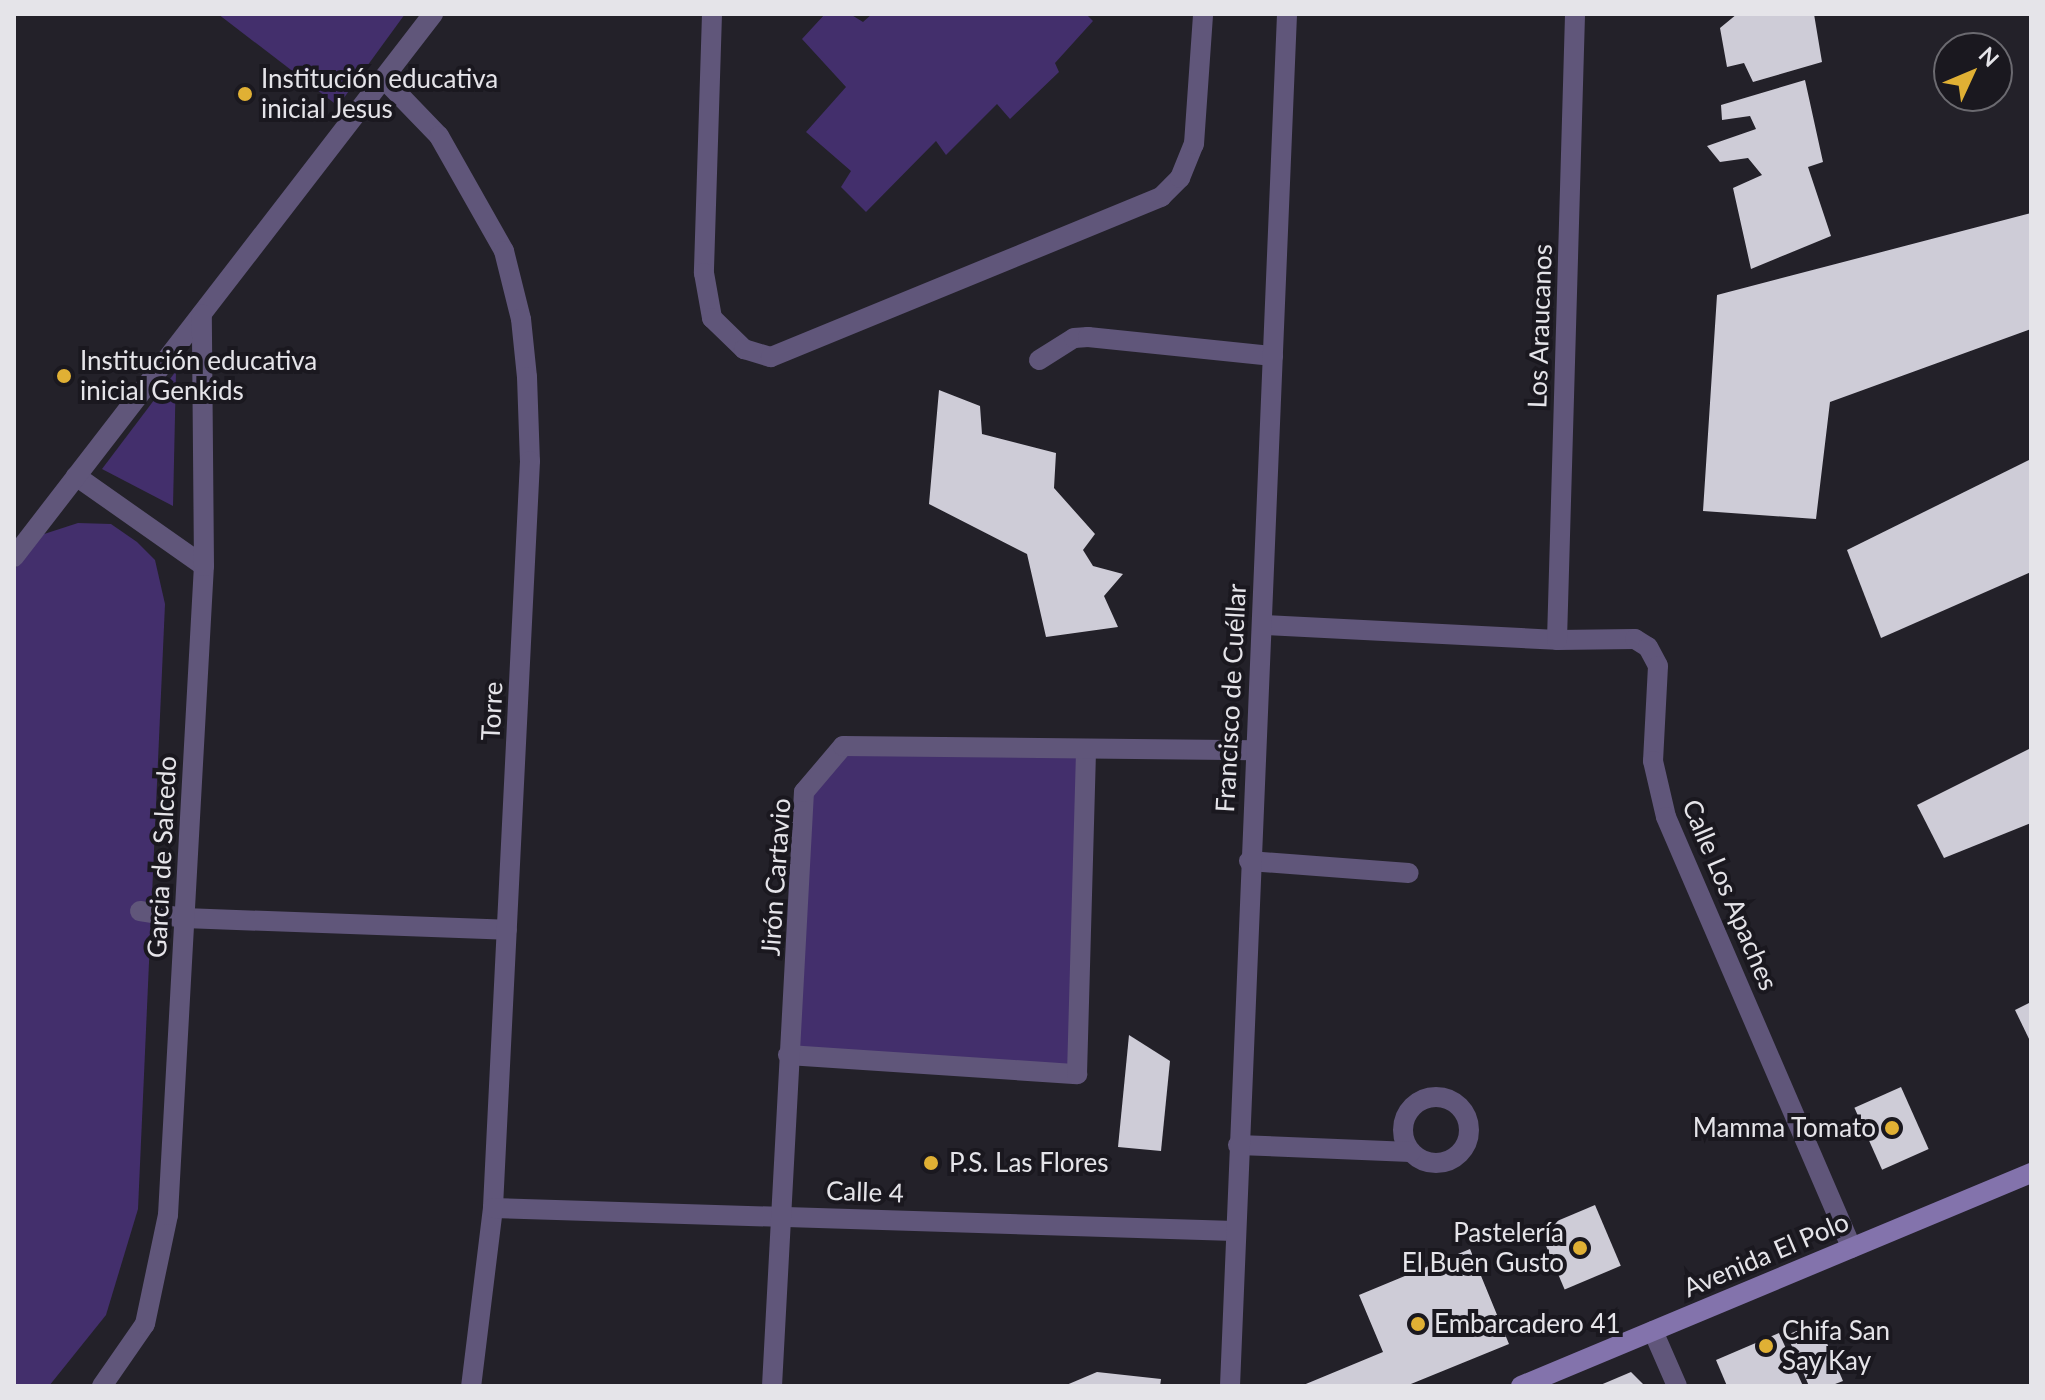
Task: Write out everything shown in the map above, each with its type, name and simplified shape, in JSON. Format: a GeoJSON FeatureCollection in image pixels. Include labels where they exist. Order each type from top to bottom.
{"type":"FeatureCollection","features":[{"type":"Feature","properties":{"kind":"main road","name":"Avenida El Polo"},"geometry":{"type":"LineString","coordinates":[[1521,1386],[2031,1173]]}},
{"type":"Feature","properties":{"kind":"street"},"geometry":{"type":"LineString","coordinates":[[14,557],[433,14]]}},
{"type":"Feature","properties":{"kind":"street"},"geometry":{"type":"LineString","coordinates":[[712,14],[704,273],[712,318],[744,349],[771,357],[1161,197],[1180,178],[1194,144],[1203,14]]}},
{"type":"Feature","properties":{"kind":"street","name":"Francisco de Cuéllar"},"geometry":{"type":"LineString","coordinates":[[1230,1386],[1253,750],[1263,625],[1287,14]]}},
{"type":"Feature","properties":{"kind":"street","name":"Los Araucanos"},"geometry":{"type":"LineString","coordinates":[[1557,640],[1575,14]]}},
{"type":"Feature","properties":{"kind":"street","name":"Torre"},"geometry":{"type":"LineString","coordinates":[[384,79],[439,136],[476,195],[504,251],[521,319],[530,461],[493,1208],[471,1386]]}},
{"type":"Feature","properties":{"kind":"street","name":"Garcia de Salcedo"},"geometry":{"type":"LineString","coordinates":[[102,1386],[145,1324],[168,1215],[204,566],[202,314]]}},
{"type":"Feature","properties":{"kind":"street"},"geometry":{"type":"LineString","coordinates":[[1039,360],[1074,338],[1088,337],[1273,356]]}},
{"type":"Feature","properties":{"kind":"street"},"geometry":{"type":"LineString","coordinates":[[76,476],[204,566]]}},
{"type":"Feature","properties":{"kind":"street","name":"Calle Los Apaches"},"geometry":{"type":"LineString","coordinates":[[1263,625],[1557,640],[1635,639],[1655,656],[1653,761],[1666,817],[1852,1248]]}},
{"type":"Feature","properties":{"kind":"street","name":"Jirón Cartavio"},"geometry":{"type":"LineString","coordinates":[[772,1386],[778,1215],[801,917],[804,792],[843,746],[1253,750]]}},
{"type":"Feature","properties":{"kind":"street"},"geometry":{"type":"LineString","coordinates":[[788,1055],[1077,1074],[1086,749]]}},
{"type":"Feature","properties":{"kind":"street"},"geometry":{"type":"LineString","coordinates":[[1249,861],[1409,873]]}},
{"type":"Feature","properties":{"kind":"street"},"geometry":{"type":"LineString","coordinates":[[140,911],[184,918],[507,930]]}},
{"type":"Feature","properties":{"kind":"street"},"geometry":{"type":"LineString","coordinates":[[1238,1145],[1411,1152]]}},
{"type":"Feature","properties":{"kind":"street","name":"Calle 4"},"geometry":{"type":"LineString","coordinates":[[493,1208],[1235,1231]]}},
{"type":"Feature","properties":{"kind":"street"},"geometry":{"type":"LineString","coordinates":[[1653,1331],[1677,1386]]}},
{"type":"Feature","properties":{"kind":"shaded area"},"geometry":{"type":"Polygon","coordinates":[[[218,14],[405,14],[338,106],[218,14]]]}},
{"type":"Feature","properties":{"kind":"shaded area"},"geometry":{"type":"Polygon","coordinates":[[[825,14],[850,14],[863,22],[872,14],[1086,14],[1093,21],[1055,63],[1059,72],[1010,119],[997,104],[946,155],[936,141],[866,212],[841,187],[851,171],[806,132],[846,87],[802,39],[825,14]]]}},
{"type":"Feature","properties":{"kind":"shaded area"},"geometry":{"type":"Polygon","coordinates":[[[176,371],[173,506],[102,469],[176,371]]]}},
{"type":"Feature","properties":{"kind":"shaded area"},"geometry":{"type":"Polygon","coordinates":[[[78,523],[111,524],[137,542],[155,560],[165,604],[138,1209],[106,1315],[49,1386],[14,1386],[14,570],[41,535],[78,523]]]}},
{"type":"Feature","properties":{"kind":"shaded area"},"geometry":{"type":"Polygon","coordinates":[[[843,746],[1086,749],[1077,1074],[788,1055],[804,792],[843,746]]]}},
{"type":"Feature","properties":{"kind":"building"},"geometry":{"type":"Polygon","coordinates":[[[1737,14],[1814,14],[1822,62],[1753,82],[1744,63],[1727,67],[1720,28],[1737,14]]]}},
{"type":"Feature","properties":{"kind":"building"},"geometry":{"type":"Polygon","coordinates":[[[1805,80],[1823,162],[1808,167],[1831,236],[1751,269],[1733,188],[1762,175],[1748,158],[1720,162],[1707,146],[1756,129],[1750,116],[1722,120],[1721,105],[1805,80]]]}},
{"type":"Feature","properties":{"kind":"building"},"geometry":{"type":"Polygon","coordinates":[[[2031,213],[2031,329],[1830,402],[1816,519],[1703,511],[1717,295],[2031,213]]]}},
{"type":"Feature","properties":{"kind":"building"},"geometry":{"type":"Polygon","coordinates":[[[939,390],[980,406],[982,434],[1056,453],[1054,488],[1095,534],[1083,550],[1093,566],[1123,574],[1104,596],[1118,627],[1046,637],[1027,554],[929,504],[939,390]]]}},
{"type":"Feature","properties":{"kind":"building"},"geometry":{"type":"Polygon","coordinates":[[[2031,459],[2031,572],[1881,638],[1847,550],[2031,459]]]}},
{"type":"Feature","properties":{"kind":"building"},"geometry":{"type":"Polygon","coordinates":[[[2031,748],[2031,823],[1944,858],[1917,805],[2031,748]]]}},
{"type":"Feature","properties":{"kind":"building"},"geometry":{"type":"Polygon","coordinates":[[[2031,1002],[2031,1043],[2015,1010],[2031,1002]]]}},
{"type":"Feature","properties":{"kind":"building"},"geometry":{"type":"Polygon","coordinates":[[[1129,1035],[1170,1061],[1161,1151],[1118,1147],[1129,1035]]]}},
{"type":"Feature","properties":{"kind":"building","name":"Mamma Tomato"},"geometry":{"type":"Polygon","coordinates":[[[1901,1087],[1929,1149],[1882,1170],[1854,1108],[1901,1087]]]}},
{"type":"Feature","properties":{"kind":"building","name":"Pastelería El Buen Gusto"},"geometry":{"type":"Polygon","coordinates":[[[1595,1205],[1621,1266],[1565,1290],[1539,1229],[1595,1205]]]}},
{"type":"Feature","properties":{"kind":"building","name":"Embarcadero 41"},"geometry":{"type":"Polygon","coordinates":[[[1470,1249],[1509,1344],[1406,1386],[1301,1386],[1383,1352],[1359,1295],[1470,1249]]]}},
{"type":"Feature","properties":{"kind":"building"},"geometry":{"type":"Polygon","coordinates":[[[1818,1322],[1843,1381],[1830,1386],[1809,1386],[1787,1335],[1818,1322]]]}},
{"type":"Feature","properties":{"kind":"building","name":"Chifa San Say Kay"},"geometry":{"type":"Polygon","coordinates":[[[1779,1333],[1803,1386],[1727,1386],[1716,1360],[1779,1333]]]}},
{"type":"Feature","properties":{"kind":"building"},"geometry":{"type":"Polygon","coordinates":[[[1097,1372],[1161,1379],[1160,1386],[1064,1386],[1097,1372]]]}},
{"type":"Feature","properties":{"kind":"building"},"geometry":{"type":"Polygon","coordinates":[[[1631,1372],[1645,1386],[1598,1386],[1631,1372]]]}},
{"type":"Feature","properties":{"kind":"place","name":"Institución educativa inicial Jesus"},"geometry":{"type":"Point","coordinates":[245,94]}},
{"type":"Feature","properties":{"kind":"place","name":"Institución educativa inicial Genkids"},"geometry":{"type":"Point","coordinates":[64,376]}},
{"type":"Feature","properties":{"kind":"place","name":"Mamma Tomato"},"geometry":{"type":"Point","coordinates":[1892,1128]}},
{"type":"Feature","properties":{"kind":"place","name":"P.S. Las Flores"},"geometry":{"type":"Point","coordinates":[931,1163]}},
{"type":"Feature","properties":{"kind":"place","name":"Pastelería El Buen Gusto"},"geometry":{"type":"Point","coordinates":[1580,1248]}},
{"type":"Feature","properties":{"kind":"place","name":"Embarcadero 41"},"geometry":{"type":"Point","coordinates":[1418,1324]}},
{"type":"Feature","properties":{"kind":"place","name":"Chifa San Say Kay"},"geometry":{"type":"Point","coordinates":[1766,1346]}}]}
